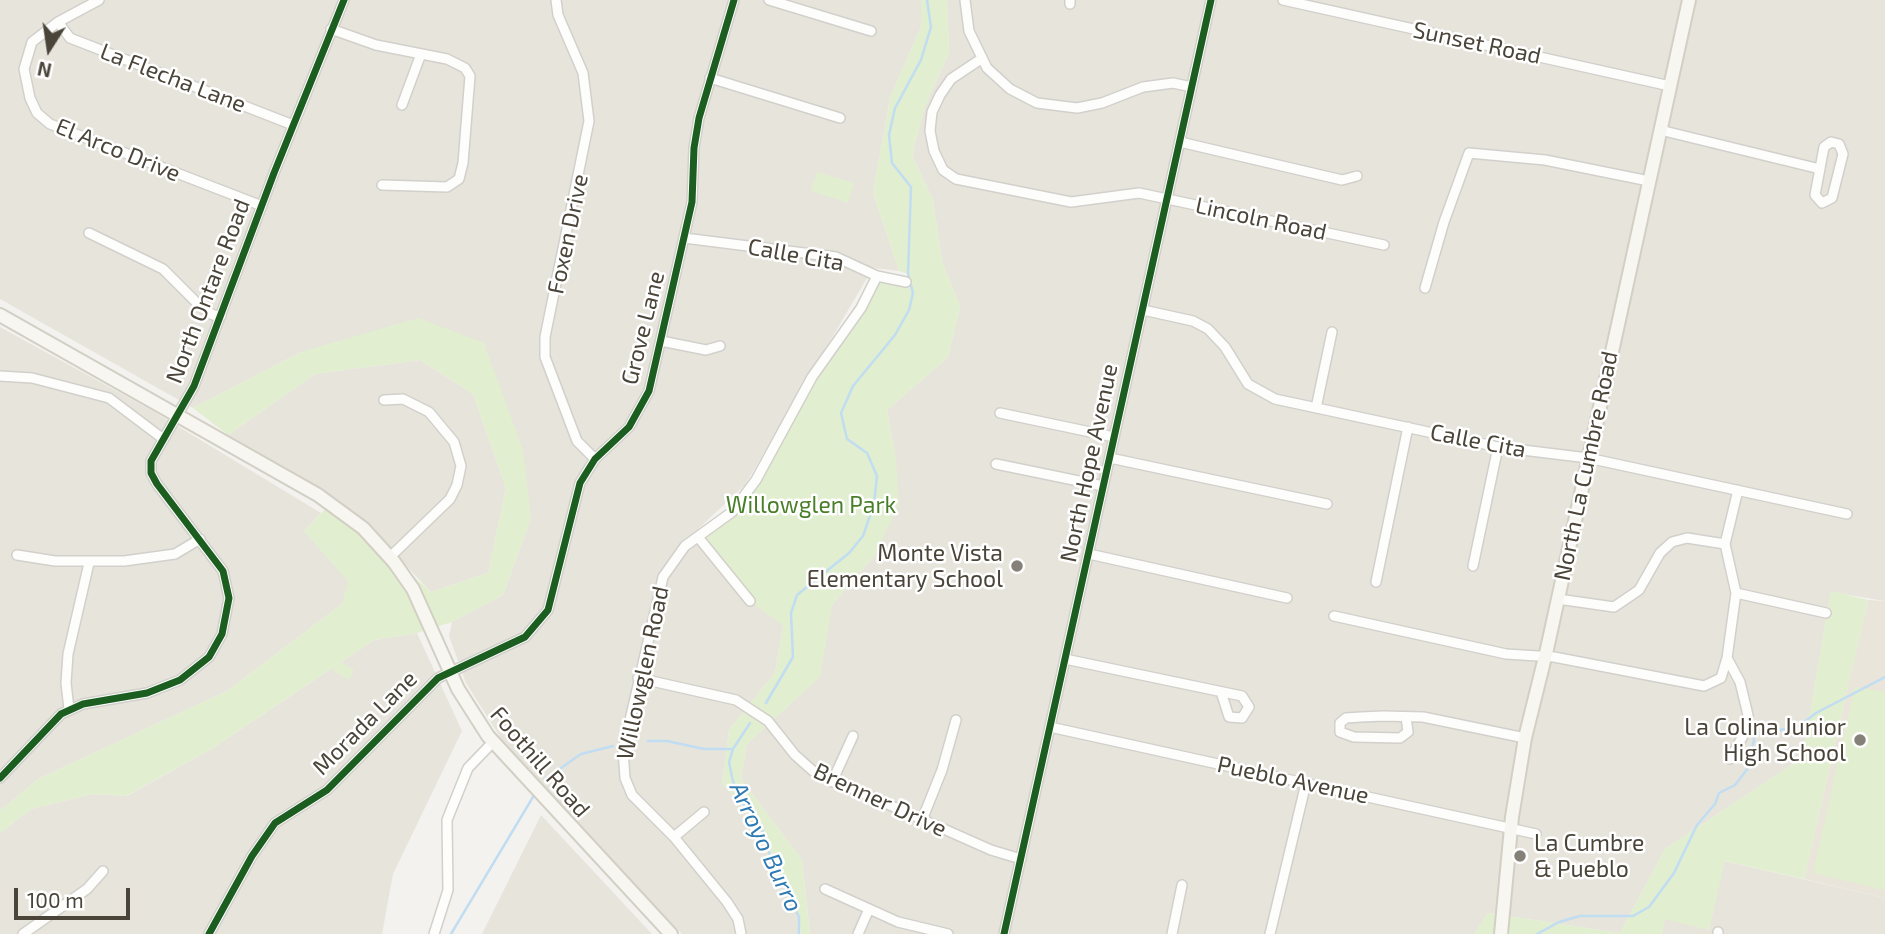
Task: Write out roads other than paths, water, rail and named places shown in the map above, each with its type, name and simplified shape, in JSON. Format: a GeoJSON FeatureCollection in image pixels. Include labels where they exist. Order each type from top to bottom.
{"type":"FeatureCollection","features":[{"type":"Feature","properties":{"kind":"street","name":"El Arco Drive"},"geometry":{"type":"LineString","coordinates":[[99,0],[58,22],[36,38],[25,61],[30,98],[43,119],[262,206]]}},
{"type":"Feature","properties":{"kind":"street","name":"North Ontare Road"},"geometry":{"type":"LineString","coordinates":[[0,778],[20,759],[52,720],[69,709],[160,689],[192,673],[209,657],[222,634],[229,598],[223,571],[152,475],[151,461],[194,386],[293,125],[344,0]]}},
{"type":"Feature","properties":{"kind":"street","name":"Foxen Drive"},"geometry":{"type":"LineString","coordinates":[[556,0],[558,15],[583,72],[589,121],[545,337],[545,357],[577,442],[595,459]]}},
{"type":"Feature","properties":{"kind":"street","name":"Grove Lane"},"geometry":{"type":"LineString","coordinates":[[450,671],[516,643],[540,623],[552,601],[577,491],[595,459],[621,437],[636,417],[649,391],[693,189],[695,133],[734,0]]}},
{"type":"Feature","properties":{"kind":"street"},"geometry":{"type":"LineString","coordinates":[[769,0],[871,31]]}},
{"type":"Feature","properties":{"kind":"street"},"geometry":{"type":"LineString","coordinates":[[965,0],[969,31],[981,59],[1010,89],[1037,103],[1063,108],[1092,106],[1158,84],[1192,87]]}},
{"type":"Feature","properties":{"kind":"street","name":"North Hope Avenue"},"geometry":{"type":"LineString","coordinates":[[1004,934],[1212,0]]}},
{"type":"Feature","properties":{"kind":"street","name":"Sunset Road"},"geometry":{"type":"LineString","coordinates":[[1283,0],[1670,86]]}},
{"type":"Feature","properties":{"kind":"street","name":"North La Cumbre Road"},"geometry":{"type":"LineString","coordinates":[[1502,934],[1511,828],[1525,738],[1689,0]]}},
{"type":"Feature","properties":{"kind":"street","name":"La Flecha Lane"},"geometry":{"type":"LineString","coordinates":[[58,22],[70,38],[293,125]]}},
{"type":"Feature","properties":{"kind":"street"},"geometry":{"type":"LineString","coordinates":[[331,29],[376,45],[457,63],[470,76],[461,175],[447,187],[382,185]]}},
{"type":"Feature","properties":{"kind":"street"},"geometry":{"type":"LineString","coordinates":[[402,105],[421,54]]}},
{"type":"Feature","properties":{"kind":"street","name":"Lincoln Road"},"geometry":{"type":"LineString","coordinates":[[981,59],[951,79],[940,94],[933,112],[930,131],[939,164],[949,175],[960,181],[1053,201],[1081,202],[1129,193],[1167,198],[1384,246]]}},
{"type":"Feature","properties":{"kind":"street"},"geometry":{"type":"LineString","coordinates":[[710,78],[840,118]]}},
{"type":"Feature","properties":{"kind":"street"},"geometry":{"type":"LineString","coordinates":[[1660,130],[1820,169]]}},
{"type":"Feature","properties":{"kind":"street"},"geometry":{"type":"LineString","coordinates":[[1180,142],[1342,180],[1357,176]]}},
{"type":"Feature","properties":{"kind":"street"},"geometry":{"type":"LineString","coordinates":[[1826,144],[1839,144],[1843,154],[1832,198],[1826,203],[1819,202],[1815,195],[1820,169],[1826,144]]}},
{"type":"Feature","properties":{"kind":"street"},"geometry":{"type":"LineString","coordinates":[[1425,288],[1444,222],[1469,153],[1545,160],[1649,181]]}},
{"type":"Feature","properties":{"kind":"street"},"geometry":{"type":"LineString","coordinates":[[89,233],[163,269],[198,304],[214,316],[221,317]]}},
{"type":"Feature","properties":{"kind":"street","name":"Calle Cita"},"geometry":{"type":"LineString","coordinates":[[684,238],[836,257],[877,276],[906,282]]}},
{"type":"Feature","properties":{"kind":"street","name":"Willowglen Road"},"geometry":{"type":"LineString","coordinates":[[741,934],[735,912],[674,837],[638,802],[625,778],[623,750],[663,577],[685,546],[732,512],[756,480],[813,377],[856,316],[877,276]]}},
{"type":"Feature","properties":{"kind":"street","name":"Calle Cita"},"geometry":{"type":"LineString","coordinates":[[1143,310],[1193,321],[1208,329],[1225,347],[1242,377],[1259,392],[1316,408],[1498,447],[1588,458],[1847,514]]}},
{"type":"Feature","properties":{"kind":"street","name":"Foothill Road"},"geometry":{"type":"LineString","coordinates":[[0,315],[335,506],[363,528],[390,557],[421,604],[450,671],[493,742],[671,934]]}},
{"type":"Feature","properties":{"kind":"street"},"geometry":{"type":"LineString","coordinates":[[1316,408],[1332,332]]}},
{"type":"Feature","properties":{"kind":"street"},"geometry":{"type":"LineString","coordinates":[[661,341],[706,350],[720,346]]}},
{"type":"Feature","properties":{"kind":"street"},"geometry":{"type":"LineString","coordinates":[[0,376],[32,378],[109,398],[162,438]]}},
{"type":"Feature","properties":{"kind":"street"},"geometry":{"type":"LineString","coordinates":[[384,400],[403,399],[429,412],[454,442],[460,466],[457,485],[450,499],[390,557]]}},
{"type":"Feature","properties":{"kind":"street"},"geometry":{"type":"LineString","coordinates":[[1000,413],[1114,438]]}},
{"type":"Feature","properties":{"kind":"street"},"geometry":{"type":"LineString","coordinates":[[1376,582],[1408,428]]}},
{"type":"Feature","properties":{"kind":"street"},"geometry":{"type":"LineString","coordinates":[[1473,566],[1498,447]]}},
{"type":"Feature","properties":{"kind":"street"},"geometry":{"type":"LineString","coordinates":[[1110,458],[1327,504]]}},
{"type":"Feature","properties":{"kind":"street"},"geometry":{"type":"LineString","coordinates":[[996,464],[1103,486]]}},
{"type":"Feature","properties":{"kind":"street"},"geometry":{"type":"LineString","coordinates":[[1334,616],[1506,654],[1545,656],[1704,686],[1721,678],[1727,658],[1736,593],[1726,544],[1738,490]]}},
{"type":"Feature","properties":{"kind":"street"},"geometry":{"type":"LineString","coordinates":[[698,537],[750,601]]}},
{"type":"Feature","properties":{"kind":"street"},"geometry":{"type":"LineString","coordinates":[[1558,599],[1614,607],[1639,590],[1660,553],[1672,542],[1687,538],[1726,544]]}},
{"type":"Feature","properties":{"kind":"street"},"geometry":{"type":"LineString","coordinates":[[17,555],[89,563],[174,554],[200,539]]}},
{"type":"Feature","properties":{"kind":"street"},"geometry":{"type":"LineString","coordinates":[[1089,554],[1287,598]]}},
{"type":"Feature","properties":{"kind":"street"},"geometry":{"type":"LineString","coordinates":[[69,709],[66,684],[68,659],[89,563]]}},
{"type":"Feature","properties":{"kind":"street"},"geometry":{"type":"LineString","coordinates":[[1736,593],[1826,613]]}},
{"type":"Feature","properties":{"kind":"street"},"geometry":{"type":"LineString","coordinates":[[1727,658],[1740,682],[1748,715],[1744,734],[1730,759]]}},
{"type":"Feature","properties":{"kind":"street"},"geometry":{"type":"LineString","coordinates":[[1065,659],[1221,692]]}},
{"type":"Feature","properties":{"kind":"street","name":"Morada Lane"},"geometry":{"type":"LineString","coordinates":[[209,934],[252,856],[275,823],[327,790],[438,678],[450,671]]}},
{"type":"Feature","properties":{"kind":"street","name":"Brenner Drive"},"geometry":{"type":"LineString","coordinates":[[638,678],[726,697],[749,707],[768,721],[804,764],[832,782],[991,850],[1021,859]]}},
{"type":"Feature","properties":{"kind":"street"},"geometry":{"type":"LineString","coordinates":[[1406,717],[1408,732],[1400,738],[1354,737],[1340,732],[1340,723],[1346,718],[1406,717],[1439,719],[1525,738]]}},
{"type":"Feature","properties":{"kind":"street"},"geometry":{"type":"LineString","coordinates":[[922,820],[942,770],[956,720]]}},
{"type":"Feature","properties":{"kind":"street","name":"Pueblo Avenue"},"geometry":{"type":"LineString","coordinates":[[1050,727],[1536,834]]}},
{"type":"Feature","properties":{"kind":"street"},"geometry":{"type":"LineString","coordinates":[[832,782],[853,736]]}},
{"type":"Feature","properties":{"kind":"street"},"geometry":{"type":"LineString","coordinates":[[434,934],[448,890],[447,820],[468,768],[493,742]]}},
{"type":"Feature","properties":{"kind":"street"},"geometry":{"type":"LineString","coordinates":[[1270,934],[1306,783]]}},
{"type":"Feature","properties":{"kind":"street"},"geometry":{"type":"LineString","coordinates":[[674,837],[704,812]]}},
{"type":"Feature","properties":{"kind":"street"},"geometry":{"type":"LineString","coordinates":[[23,934],[86,889],[103,871]]}},
{"type":"Feature","properties":{"kind":"street"},"geometry":{"type":"LineString","coordinates":[[1172,934],[1182,885]]}},
{"type":"Feature","properties":{"kind":"street"},"geometry":{"type":"LineString","coordinates":[[825,889],[898,922],[948,934]]}},
{"type":"Feature","properties":{"kind":"street"},"geometry":{"type":"LineString","coordinates":[[858,934],[869,909]]}},
{"type":"Feature","properties":{"kind":"waterway","name":"Arroyo Burro"},"geometry":{"type":"LineString","coordinates":[[766,703],[793,657],[791,613],[797,595],[849,553],[863,536],[874,504],[877,476],[867,453],[847,439],[841,413],[853,386],[895,335],[909,310],[913,293],[908,274],[911,187],[892,163],[889,135],[895,108],[921,60],[931,27],[927,0]]}},
{"type":"Feature","properties":{"kind":"waterway"},"geometry":{"type":"LineString","coordinates":[[1537,934],[1559,922],[1580,916],[1633,916],[1649,907],[1674,873],[1697,825],[1715,804],[1719,793],[1735,785],[1749,767],[1755,734],[1798,727],[1816,713],[1885,677]]}},
{"type":"Feature","properties":{"kind":"waterway","name":"Arroyo Burro"},"geometry":{"type":"LineString","coordinates":[[750,723],[733,749],[729,762],[732,777],[737,796],[761,826],[770,856],[799,917],[799,934]]}},
{"type":"Feature","properties":{"kind":"waterway"},"geometry":{"type":"LineString","coordinates":[[648,741],[667,741],[704,749],[733,749]]}},
{"type":"Feature","properties":{"kind":"waterway"},"geometry":{"type":"LineString","coordinates":[[545,779],[581,754],[613,746]]}},
{"type":"Feature","properties":{"kind":"waterway"},"geometry":{"type":"LineString","coordinates":[[451,934],[533,797]]}},
{"type":"Feature","properties":{"kind":"place","name":"Monte Vista Elementary School"},"geometry":{"type":"Point","coordinates":[1017,566]}},
{"type":"Feature","properties":{"kind":"place","name":"La Colina Junior High School"},"geometry":{"type":"Point","coordinates":[1860,740]}},
{"type":"Feature","properties":{"kind":"place","name":"La Cumbre & Pueblo"},"geometry":{"type":"Point","coordinates":[1520,856]}},
{"type":"Feature","properties":{"kind":"park label","name":"Willowglen Park"},"geometry":{"type":"Point","coordinates":[811,505]}}]}
